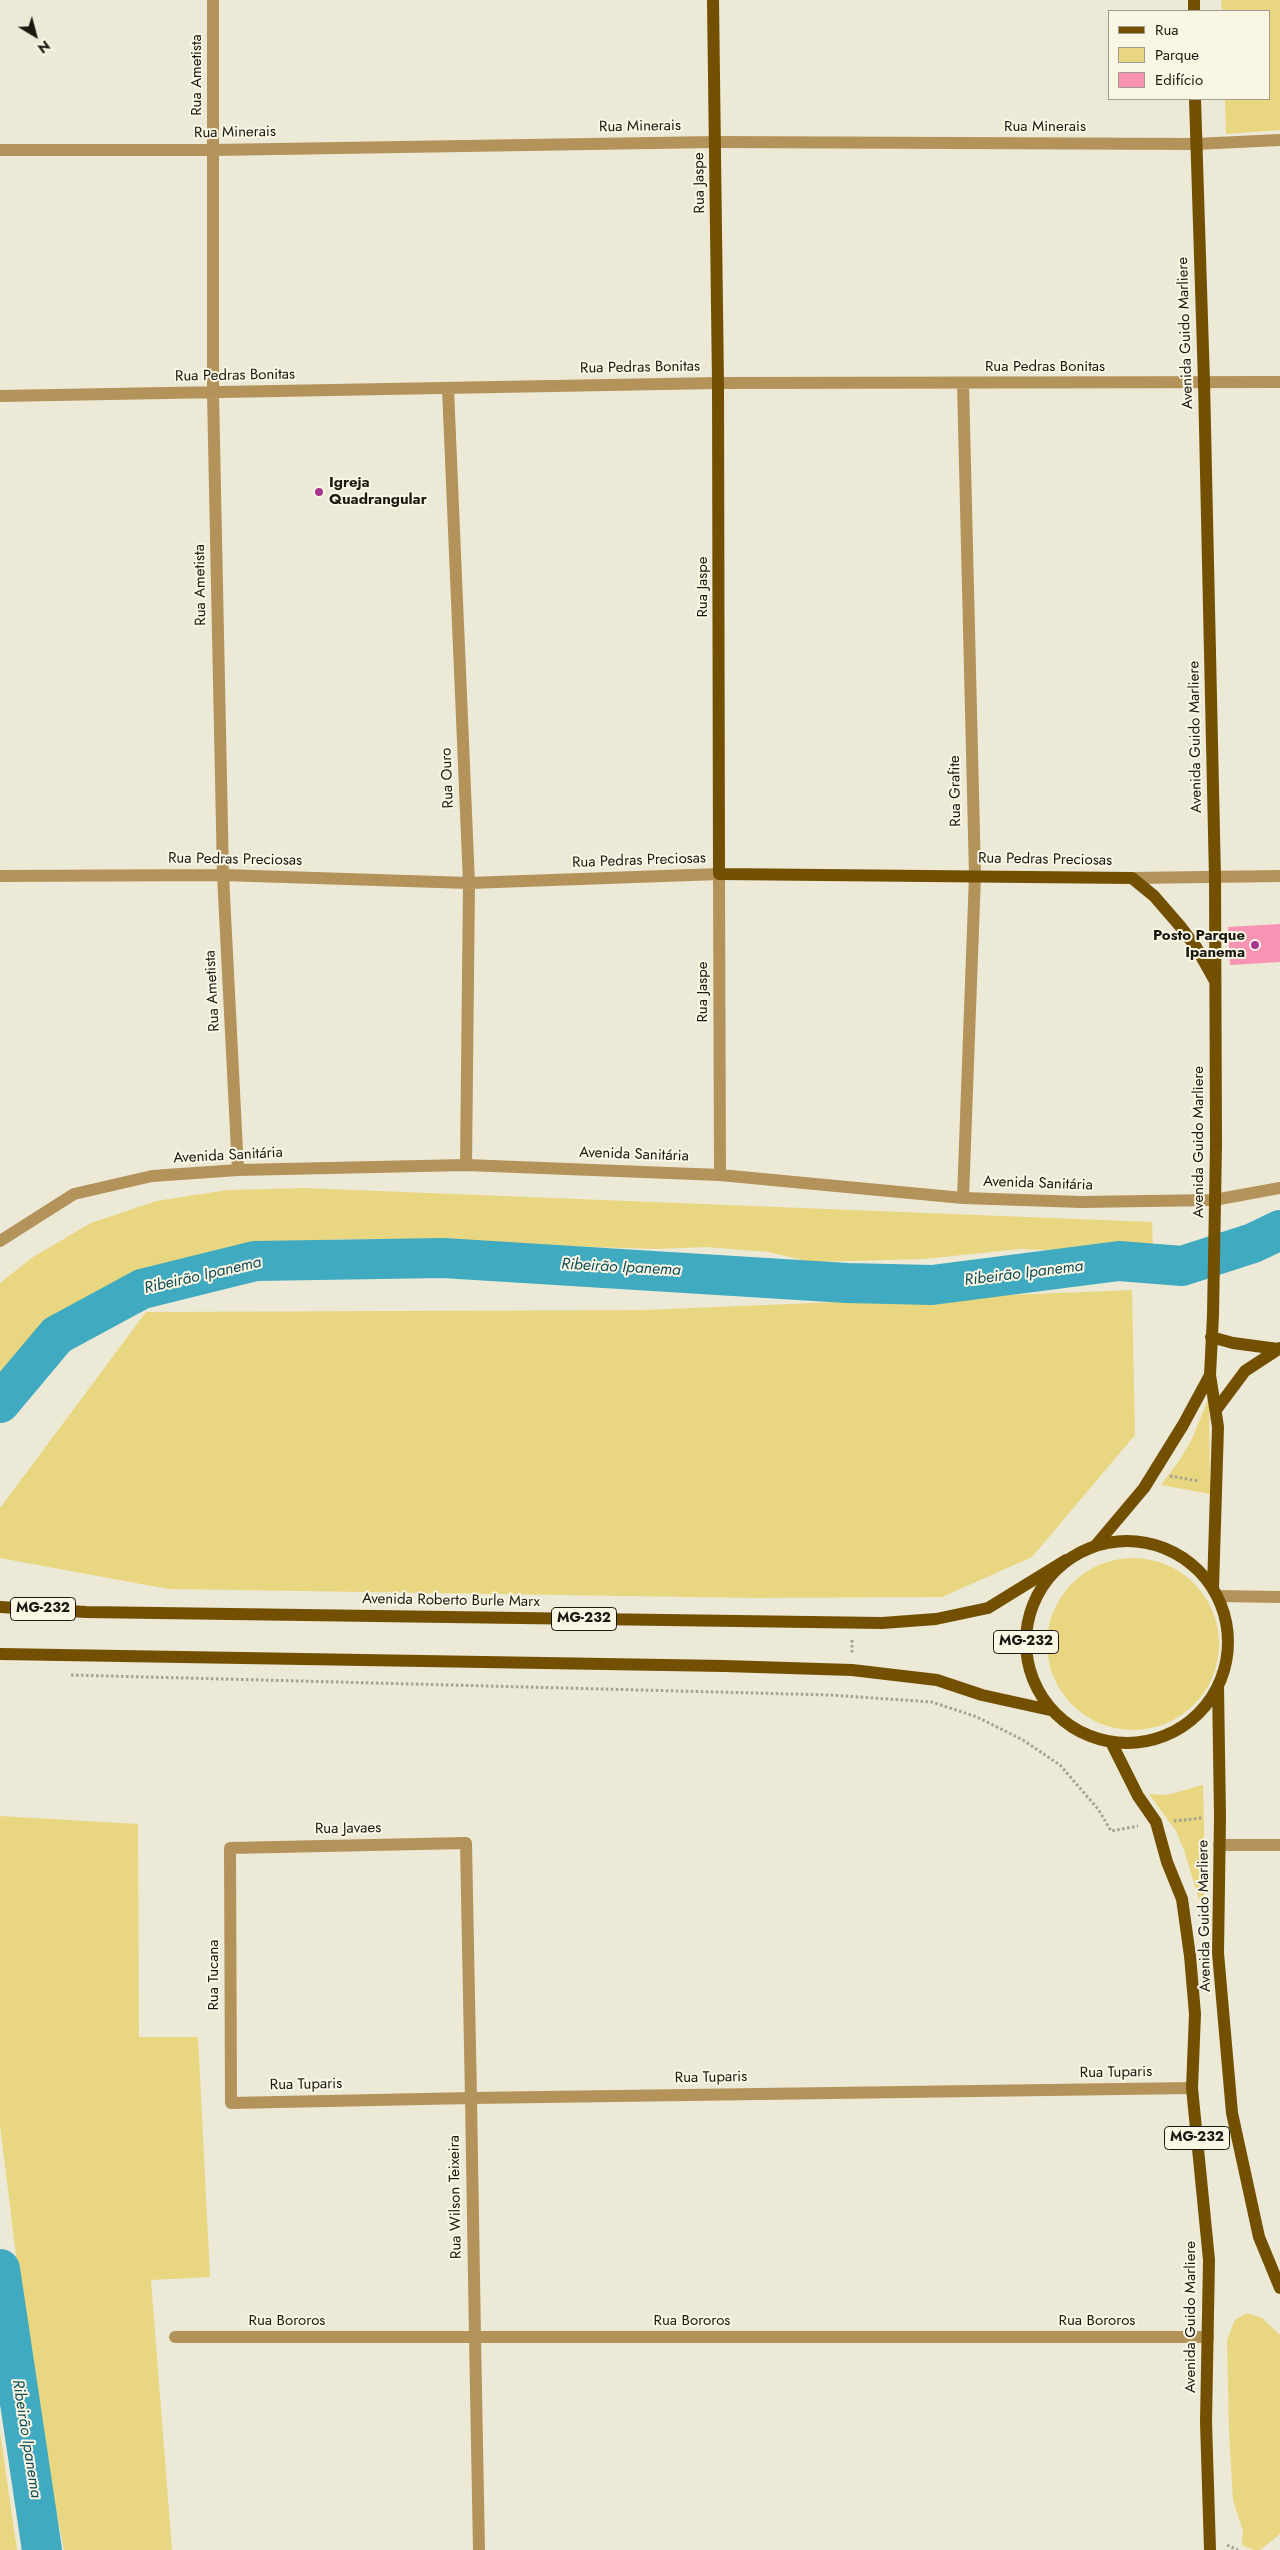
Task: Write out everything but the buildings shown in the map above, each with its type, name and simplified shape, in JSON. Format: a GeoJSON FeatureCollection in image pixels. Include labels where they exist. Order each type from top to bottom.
{"type":"FeatureCollection","features":[{"type":"Feature","properties":{"kind":"main road","name":"Rua Jaspe"},"geometry":{"type":"LineString","coordinates":[[713,0],[718,383],[720,874]]}},
{"type":"Feature","properties":{"kind":"main road","name":"Avenida Guido Marliere"},"geometry":{"type":"LineString","coordinates":[[1195,100],[1204,382],[1215,878],[1216,1145],[1210,1375],[1216,1410],[1215,1592]]}},
{"type":"Feature","properties":{"kind":"main road","name":"Rua Pedras Preciosas"},"geometry":{"type":"LineString","coordinates":[[720,874],[1132,878]]}},
{"type":"Feature","properties":{"kind":"main road"},"geometry":{"type":"LineString","coordinates":[[1132,878],[1154,896],[1180,926],[1196,947],[1215,981]]}},
{"type":"Feature","properties":{"kind":"main road"},"geometry":{"type":"LineString","coordinates":[[1211,1337],[1233,1343],[1279,1348]]}},
{"type":"Feature","properties":{"kind":"main road"},"geometry":{"type":"LineString","coordinates":[[1216,1410],[1245,1371],[1279,1348]]}},
{"type":"Feature","properties":{"kind":"main road","name":"Avenida Guido Marliere"},"geometry":{"type":"LineString","coordinates":[[1096,1545],[1144,1488],[1183,1425],[1210,1375]]}},
{"type":"Feature","properties":{"kind":"main road","name":"MG-232"},"geometry":{"type":"LineString","coordinates":[[1122,1540],[1148,1543],[1165,1549],[1195,1567],[1215,1592],[1225,1618],[1228,1641],[1226,1664],[1218,1686],[1199,1712],[1174,1732],[1143,1742],[1111,1742],[1078,1731],[1050,1710],[1030,1674],[1025,1632],[1038,1592],[1066,1560],[1096,1545],[1122,1540]]}},
{"type":"Feature","properties":{"kind":"main road","name":"Avenida Roberto Burle Marx"},"geometry":{"type":"LineString","coordinates":[[0,1607],[86,1612],[852,1622],[882,1624],[936,1619],[988,1608],[1066,1560]]}},
{"type":"Feature","properties":{"kind":"main road","name":"MG-232"},"geometry":{"type":"LineString","coordinates":[[0,1654],[82,1657],[726,1666],[852,1670],[937,1680],[982,1695],[1050,1710]]}},
{"type":"Feature","properties":{"kind":"main road","name":"Avenida Guido Marliere"},"geometry":{"type":"LineString","coordinates":[[1218,1686],[1220,1818],[1218,1953],[1232,2113],[1259,2237],[1280,2288]]}},
{"type":"Feature","properties":{"kind":"main road","name":"Avenida Guido Marliere"},"geometry":{"type":"LineString","coordinates":[[1111,1742],[1138,1796],[1156,1822],[1167,1862],[1182,1898],[1190,1956],[1195,2014],[1192,2088],[1210,2260],[1206,2422],[1210,2550]]}},
{"type":"Feature","properties":{"kind":"street","name":"Rua Ametista"},"geometry":{"type":"LineString","coordinates":[[213,0],[213,393],[223,875],[238,1170]]}},
{"type":"Feature","properties":{"kind":"street","name":"Rua Minerais"},"geometry":{"type":"LineString","coordinates":[[0,150],[213,150],[715,142],[1196,144],[1280,140]]}},
{"type":"Feature","properties":{"kind":"street","name":"Rua Pedras Bonitas"},"geometry":{"type":"LineString","coordinates":[[0,396],[718,383],[1280,382]]}},
{"type":"Feature","properties":{"kind":"street","name":"Rua Grafite"},"geometry":{"type":"LineString","coordinates":[[963,383],[975,875],[963,1198]]}},
{"type":"Feature","properties":{"kind":"street","name":"Rua Ouro"},"geometry":{"type":"LineString","coordinates":[[448,389],[469,883],[466,1165]]}},
{"type":"Feature","properties":{"kind":"street","name":"Rua Pedras Preciosas"},"geometry":{"type":"LineString","coordinates":[[0,876],[223,875],[469,883],[720,874]]}},
{"type":"Feature","properties":{"kind":"street","name":"Rua Jaspe"},"geometry":{"type":"LineString","coordinates":[[720,874],[720,1175]]}},
{"type":"Feature","properties":{"kind":"street","name":"Rua Pedras Preciosas"},"geometry":{"type":"LineString","coordinates":[[1132,878],[1280,876]]}},
{"type":"Feature","properties":{"kind":"street","name":"Avenida Sanitária"},"geometry":{"type":"LineString","coordinates":[[0,1241],[74,1194],[152,1176],[238,1170],[466,1165],[720,1175],[963,1198],[1081,1202],[1214,1200],[1280,1188]]}},
{"type":"Feature","properties":{"kind":"street"},"geometry":{"type":"LineString","coordinates":[[1215,1592],[1280,1597]]}},
{"type":"Feature","properties":{"kind":"street","name":"Rua Javaes"},"geometry":{"type":"LineString","coordinates":[[230,1848],[466,1843]]}},
{"type":"Feature","properties":{"kind":"street","name":"Rua Wilson Teixeira"},"geometry":{"type":"LineString","coordinates":[[466,1843],[479,2550]]}},
{"type":"Feature","properties":{"kind":"street"},"geometry":{"type":"LineString","coordinates":[[1219,1845],[1280,1846]]}},
{"type":"Feature","properties":{"kind":"street","name":"Rua Tucana"},"geometry":{"type":"LineString","coordinates":[[230,1848],[231,2103]]}},
{"type":"Feature","properties":{"kind":"street","name":"Rua Tuparis"},"geometry":{"type":"LineString","coordinates":[[231,2103],[1192,2088]]}},
{"type":"Feature","properties":{"kind":"street","name":"Rua Bororos"},"geometry":{"type":"LineString","coordinates":[[175,2337],[1208,2337]]}},
{"type":"Feature","properties":{"kind":"path"},"geometry":{"type":"LineString","coordinates":[[1154,1472],[1186,1480],[1216,1483]]}},
{"type":"Feature","properties":{"kind":"path"},"geometry":{"type":"LineString","coordinates":[[852,1622],[852,1670]]}},
{"type":"Feature","properties":{"kind":"path"},"geometry":{"type":"LineString","coordinates":[[62,1675],[830,1695],[932,1702],[985,1720],[1023,1740],[1060,1766],[1098,1810],[1111,1831],[1156,1822],[1220,1818]]}},
{"type":"Feature","properties":{"kind":"green space"},"geometry":{"type":"Polygon","coordinates":[[[1221,0],[1280,0],[1280,130],[1226,134],[1225,100],[1270,100],[1270,10],[1222,10],[1221,0]]]}},
{"type":"Feature","properties":{"kind":"green space"},"geometry":{"type":"Polygon","coordinates":[[[304,1188],[1152,1222],[1153,1250],[1078,1251],[1019,1249],[925,1259],[811,1262],[768,1252],[706,1247],[657,1249],[346,1239],[287,1242],[142,1277],[78,1305],[37,1332],[0,1374],[0,1283],[33,1257],[91,1223],[156,1201],[228,1190],[304,1188]]]}},
{"type":"Feature","properties":{"kind":"green space"},"geometry":{"type":"Polygon","coordinates":[[[1132,1290],[1135,1435],[1032,1557],[942,1597],[756,1598],[168,1589],[0,1558],[0,1508],[146,1312],[643,1310],[1132,1290]]]}},
{"type":"Feature","properties":{"kind":"green space"},"geometry":{"type":"Polygon","coordinates":[[[1209,1397],[1210,1494],[1161,1485],[1179,1461],[1192,1439],[1209,1397]]]}},
{"type":"Feature","properties":{"kind":"green space"},"geometry":{"type":"Polygon","coordinates":[[[1133,1558],[1150,1560],[1166,1565],[1194,1583],[1212,1611],[1217,1627],[1219,1644],[1217,1661],[1212,1677],[1194,1705],[1166,1723],[1150,1728],[1133,1730],[1116,1728],[1100,1723],[1072,1705],[1054,1677],[1049,1661],[1047,1644],[1049,1627],[1054,1611],[1072,1583],[1100,1565],[1116,1560],[1133,1558]]]}},
{"type":"Feature","properties":{"kind":"green space"},"geometry":{"type":"Polygon","coordinates":[[[1203,1785],[1204,1916],[1184,1850],[1176,1831],[1149,1794],[1167,1795],[1203,1785]]]}},
{"type":"Feature","properties":{"kind":"green space"},"geometry":{"type":"Polygon","coordinates":[[[0,1816],[138,1824],[139,2037],[198,2037],[210,2277],[151,2280],[172,2550],[64,2550],[33,2395],[0,2125],[0,1816]]]}},
{"type":"Feature","properties":{"kind":"green space"},"geometry":{"type":"Polygon","coordinates":[[[1247,2313],[1262,2318],[1280,2335],[1280,2534],[1260,2550],[1253,2550],[1242,2545],[1243,2531],[1233,2501],[1229,2432],[1227,2340],[1235,2320],[1247,2313]]]}},
{"type":"Feature","properties":{"kind":"green space"},"geometry":{"type":"Polygon","coordinates":[[[0,2432],[17,2550],[0,2550],[0,2432]]]}},
{"type":"Feature","properties":{"kind":"waterway","name":"Ribeirão Ipanema"},"geometry":{"type":"LineString","coordinates":[[0,1403],[57,1335],[142,1289],[255,1261],[443,1258],[847,1283],[932,1285],[1119,1261],[1182,1266],[1253,1243],[1280,1230]]}},
{"type":"Feature","properties":{"kind":"waterway","name":"Ribeirão Ipanema"},"geometry":{"type":"LineString","coordinates":[[0,2269],[42,2550]]}},
{"type":"Feature","properties":{"kind":"place","name":"Igreja Quadrangular"},"geometry":{"type":"Point","coordinates":[319,492]}},
{"type":"Feature","properties":{"kind":"place","name":"Posto Parque Ipanema"},"geometry":{"type":"Point","coordinates":[1255,945]}}]}
